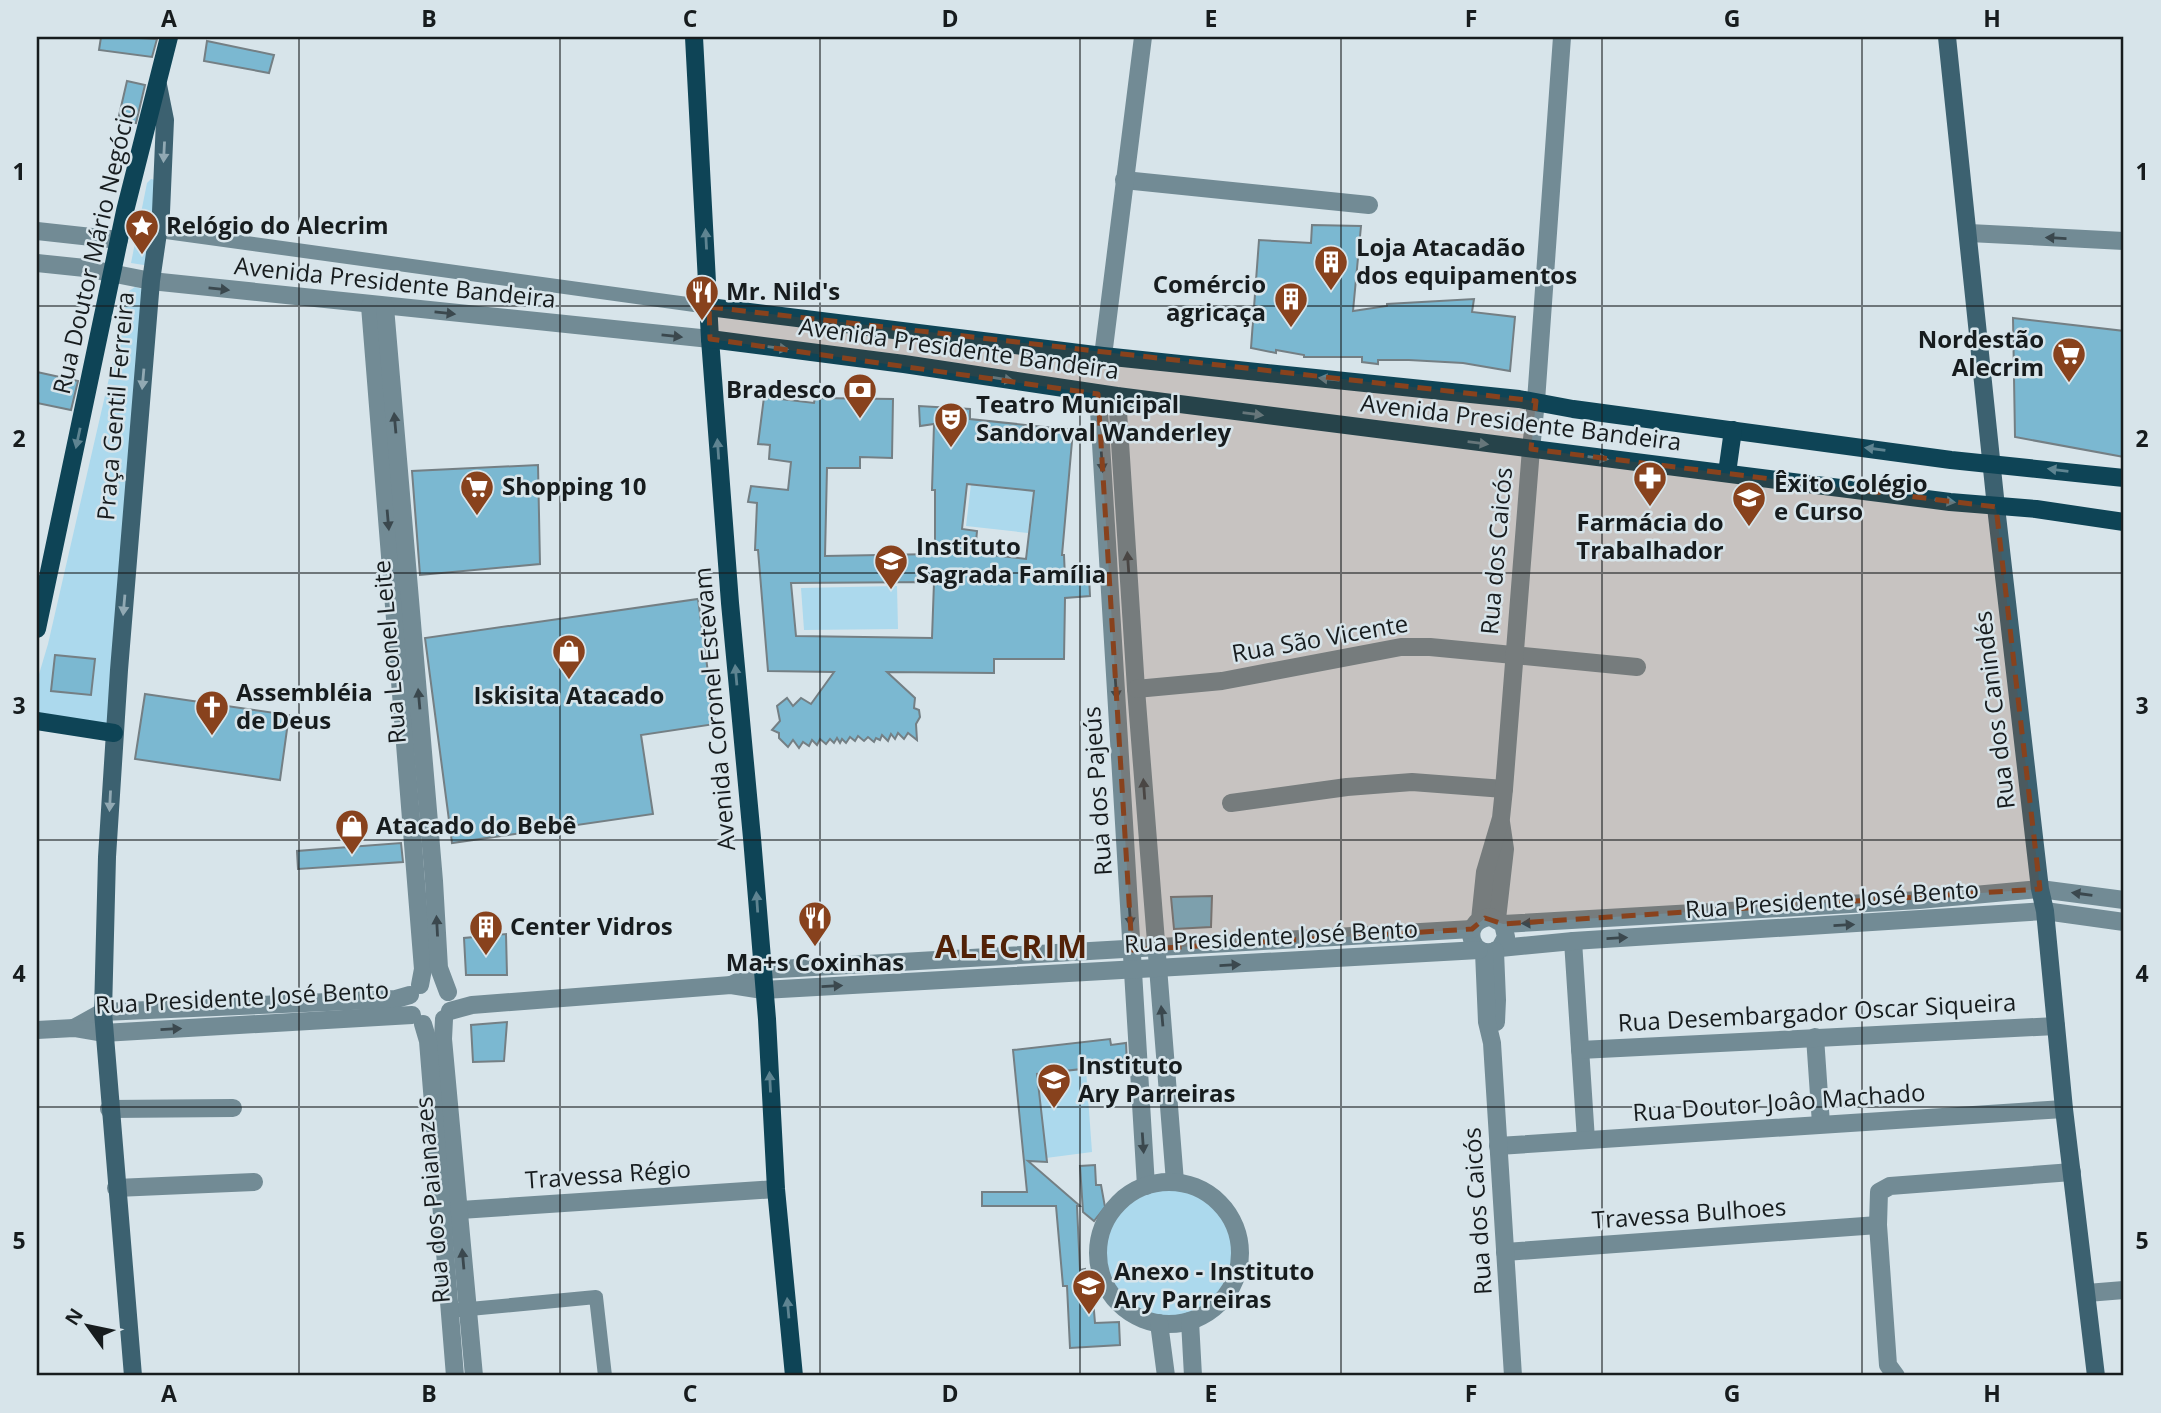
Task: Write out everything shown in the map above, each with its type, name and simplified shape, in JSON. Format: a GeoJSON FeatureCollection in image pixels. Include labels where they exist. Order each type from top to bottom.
{"type":"FeatureCollection","features":[{"type":"Feature","properties":{"kind":"main road","name":"Rua Doutor Mário Negócio"},"geometry":{"type":"LineString","coordinates":[[37,629],[119,240],[169,37]]}},
{"type":"Feature","properties":{"kind":"main road","name":"Avenida Coronel Estevam"},"geometry":{"type":"LineString","coordinates":[[694,37],[710,340],[764,990],[776,1189],[794,1376]]}},
{"type":"Feature","properties":{"kind":"main road","name":"Rua dos Canindés"},"geometry":{"type":"LineString","coordinates":[[1947,37],[1991,464],[2040,889],[2045,911],[2064,1109],[2096,1376]]}},
{"type":"Feature","properties":{"kind":"main road","name":"Praça Gentil Ferreira"},"geometry":{"type":"LineString","coordinates":[[133,1376],[103,1012],[114,733],[151,281],[159,231],[165,120],[158,85]]}},
{"type":"Feature","properties":{"kind":"main road","name":"Avenida Presidente Bandeira"},"geometry":{"type":"LineString","coordinates":[[709,307],[1103,356],[1536,401],[1573,409],[1991,464],[2124,478]]}},
{"type":"Feature","properties":{"kind":"main road","name":"Avenida Presidente Bandeira"},"geometry":{"type":"LineString","coordinates":[[710,340],[904,364],[1117,397],[2124,522]]}},
{"type":"Feature","properties":{"kind":"main road"},"geometry":{"type":"LineString","coordinates":[[1727,473],[1733,430]]}},
{"type":"Feature","properties":{"kind":"main road"},"geometry":{"type":"LineString","coordinates":[[37,721],[114,733]]}},
{"type":"Feature","properties":{"kind":"street"},"geometry":{"type":"LineString","coordinates":[[1103,356],[1143,37]]}},
{"type":"Feature","properties":{"kind":"street","name":"Rua dos Caicós"},"geometry":{"type":"LineString","coordinates":[[1513,1376],[1492,1043],[1486,1011],[1489,950],[1506,937],[1488,923],[1504,849],[1501,818],[1536,401],[1562,37]]}},
{"type":"Feature","properties":{"kind":"street"},"geometry":{"type":"LineString","coordinates":[[1124,180],[1369,205]]}},
{"type":"Feature","properties":{"kind":"street"},"geometry":{"type":"LineString","coordinates":[[37,231],[119,240]]}},
{"type":"Feature","properties":{"kind":"street","name":"Avenida Presidente Bandeira"},"geometry":{"type":"LineString","coordinates":[[159,231],[709,307]]}},
{"type":"Feature","properties":{"kind":"street"},"geometry":{"type":"LineString","coordinates":[[1969,233],[2124,241]]}},
{"type":"Feature","properties":{"kind":"street","name":"Avenida Presidente Bandeira"},"geometry":{"type":"LineString","coordinates":[[37,263],[151,281],[710,340]]}},
{"type":"Feature","properties":{"kind":"street","name":"Rua Leonel Leite"},"geometry":{"type":"LineString","coordinates":[[378,306],[417,772],[439,968],[448,1005]]}},
{"type":"Feature","properties":{"kind":"street","name":"Rua dos Pajeús"},"geometry":{"type":"LineString","coordinates":[[1098,394],[1146,1186]]}},
{"type":"Feature","properties":{"kind":"street","name":"Rua dos Pajeús"},"geometry":{"type":"LineString","coordinates":[[1117,397],[1136,689],[1175,1182]]}},
{"type":"Feature","properties":{"kind":"street","name":"Rua São Vicente"},"geometry":{"type":"LineString","coordinates":[[1136,689],[1222,681],[1401,648],[1430,647],[1637,667]]}},
{"type":"Feature","properties":{"kind":"street","name":"Rua Leonel Leite"},"geometry":{"type":"LineString","coordinates":[[415,990],[423,969],[417,772]]}},
{"type":"Feature","properties":{"kind":"street"},"geometry":{"type":"LineString","coordinates":[[1231,803],[1347,787],[1412,782],[1504,789]]}},
{"type":"Feature","properties":{"kind":"street","name":"Rua Presidente José Bento"},"geometry":{"type":"LineString","coordinates":[[730,985],[762,970],[1132,950],[1488,923],[1919,900],[2040,889],[2124,900]]}},
{"type":"Feature","properties":{"kind":"street"},"geometry":{"type":"LineString","coordinates":[[1919,900],[1919,920]]}},
{"type":"Feature","properties":{"kind":"street"},"geometry":{"type":"LineString","coordinates":[[1785,908],[1786,928]]}},
{"type":"Feature","properties":{"kind":"street","name":"Rua Presidente José Bento"},"geometry":{"type":"LineString","coordinates":[[448,1005],[730,985],[764,990],[1489,950],[1573,941],[2045,911],[2124,922]]}},
{"type":"Feature","properties":{"kind":"street"},"geometry":{"type":"LineString","coordinates":[[1647,916],[1648,936]]}},
{"type":"Feature","properties":{"kind":"street"},"geometry":{"type":"LineString","coordinates":[[1488,923],[1472,940],[1489,950]]}},
{"type":"Feature","properties":{"kind":"street"},"geometry":{"type":"LineString","coordinates":[[1303,939],[1305,960]]}},
{"type":"Feature","properties":{"kind":"street"},"geometry":{"type":"LineString","coordinates":[[1573,941],[1586,1140]]}},
{"type":"Feature","properties":{"kind":"street"},"geometry":{"type":"LineString","coordinates":[[937,960],[938,981]]}},
{"type":"Feature","properties":{"kind":"street"},"geometry":{"type":"LineString","coordinates":[[433,983],[441,986],[448,1005],[434,1025],[417,1020],[408,1005],[415,990],[433,983]]}},
{"type":"Feature","properties":{"kind":"street","name":"Rua Presidente José Bento"},"geometry":{"type":"LineString","coordinates":[[74,1028],[103,1012],[396,999],[415,990]]}},
{"type":"Feature","properties":{"kind":"street","name":"Rua dos Paianazes"},"geometry":{"type":"LineString","coordinates":[[448,1005],[443,1039],[450,1210]]}},
{"type":"Feature","properties":{"kind":"street","name":"Rua Presidente José Bento"},"geometry":{"type":"LineString","coordinates":[[37,1030],[74,1028],[103,1032],[417,1020]]}},
{"type":"Feature","properties":{"kind":"street","name":"Rua dos Paianazes"},"geometry":{"type":"LineString","coordinates":[[417,1020],[428,1041],[450,1210],[459,1310],[474,1376]]}},
{"type":"Feature","properties":{"kind":"street","name":"Rua Desembargador Oscar Siqueira"},"geometry":{"type":"LineString","coordinates":[[1580,1050],[2056,1026]]}},
{"type":"Feature","properties":{"kind":"street"},"geometry":{"type":"LineString","coordinates":[[1815,1037],[1821,1124]]}},
{"type":"Feature","properties":{"kind":"street"},"geometry":{"type":"LineString","coordinates":[[109,1109],[233,1108]]}},
{"type":"Feature","properties":{"kind":"street","name":"Rua Doutor Joâo Machado"},"geometry":{"type":"LineString","coordinates":[[1498,1146],[2064,1109]]}},
{"type":"Feature","properties":{"kind":"street"},"geometry":{"type":"LineString","coordinates":[[1896,1376],[1888,1365],[1878,1225],[1879,1192],[1890,1186],[2072,1172]]}},
{"type":"Feature","properties":{"kind":"street"},"geometry":{"type":"LineString","coordinates":[[116,1188],[254,1182]]}},
{"type":"Feature","properties":{"kind":"street"},"geometry":{"type":"LineString","coordinates":[[1175,1182],[1199,1188],[1219,1202],[1233,1222],[1240,1246],[1239,1265],[1233,1283],[1222,1300],[1208,1312],[1190,1321],[1159,1324],[1136,1316],[1116,1301],[1103,1280],[1098,1256],[1101,1231],[1113,1209],[1132,1192],[1146,1186],[1175,1182]]}},
{"type":"Feature","properties":{"kind":"street","name":"Travessa Régio"},"geometry":{"type":"LineString","coordinates":[[450,1210],[776,1189]]}},
{"type":"Feature","properties":{"kind":"street","name":"Travessa Bulhoes"},"geometry":{"type":"LineString","coordinates":[[1504,1252],[1878,1225]]}},
{"type":"Feature","properties":{"kind":"street"},"geometry":{"type":"LineString","coordinates":[[2087,1293],[2124,1290]]}},
{"type":"Feature","properties":{"kind":"street"},"geometry":{"type":"LineString","coordinates":[[459,1310],[596,1297],[605,1376]]}},
{"type":"Feature","properties":{"kind":"street","name":"Rua dos Paianazes"},"geometry":{"type":"LineString","coordinates":[[455,1376],[459,1310]]}},
{"type":"Feature","properties":{"kind":"street"},"geometry":{"type":"LineString","coordinates":[[1190,1321],[1193,1376]]}},
{"type":"Feature","properties":{"kind":"street"},"geometry":{"type":"LineString","coordinates":[[1159,1324],[1166,1376]]}},
{"type":"Feature","properties":{"kind":"street"},"geometry":{"type":"LineString","coordinates":[[1165,1354],[1191,1349]]}},
{"type":"Feature","properties":{"kind":"highlighted area"},"geometry":{"type":"Polygon","coordinates":[[[709,307],[1536,401],[1531,449],[1996,507],[2040,889],[1503,924],[1485,918],[1472,929],[1132,950],[1098,394],[710,339],[709,307]]]}},
{"type":"Feature","properties":{"kind":"shaded area"},"geometry":{"type":"Polygon","coordinates":[[[151,179],[155,180],[150,266],[131,263],[147,183],[151,179]]]}},
{"type":"Feature","properties":{"kind":"shaded area"},"geometry":{"type":"Polygon","coordinates":[[[135,287],[146,290],[107,725],[37,712],[37,681],[48,644],[129,291],[135,287]]]}},
{"type":"Feature","properties":{"kind":"shaded area"},"geometry":{"type":"Polygon","coordinates":[[[971,484],[1033,491],[1028,533],[966,526],[971,484]]]}},
{"type":"Feature","properties":{"kind":"shaded area"},"geometry":{"type":"Polygon","coordinates":[[[897,586],[898,629],[804,630],[801,588],[897,586]]]}},
{"type":"Feature","properties":{"kind":"shaded area"},"geometry":{"type":"Polygon","coordinates":[[[1086,1069],[1092,1152],[1046,1158],[1037,1074],[1086,1069]]]}},
{"type":"Feature","properties":{"kind":"shaded area"},"geometry":{"type":"Polygon","coordinates":[[[1171,1186],[1197,1191],[1218,1206],[1233,1227],[1238,1253],[1233,1279],[1218,1300],[1197,1315],[1171,1320],[1145,1315],[1124,1300],[1109,1279],[1104,1253],[1109,1227],[1124,1206],[1145,1191],[1171,1186]]]}},
{"type":"Feature","properties":{"kind":"building"},"geometry":{"type":"Polygon","coordinates":[[[101,37],[157,39],[152,57],[99,50],[101,37]]]}},
{"type":"Feature","properties":{"kind":"building"},"geometry":{"type":"Polygon","coordinates":[[[207,41],[274,55],[269,73],[204,61],[207,41]]]}},
{"type":"Feature","properties":{"kind":"building"},"geometry":{"type":"Polygon","coordinates":[[[127,81],[145,85],[136,123],[118,120],[127,81]]]}},
{"type":"Feature","properties":{"kind":"building"},"geometry":{"type":"Polygon","coordinates":[[[1312,225],[1361,226],[1353,311],[1387,304],[1474,299],[1472,312],[1515,317],[1510,371],[1463,363],[1409,360],[1378,360],[1378,364],[1362,362],[1362,357],[1304,357],[1276,350],[1276,353],[1251,348],[1259,240],[1311,243],[1312,225]]]}},
{"type":"Feature","properties":{"kind":"building","name":"Nordestão Alecrim"},"geometry":{"type":"Polygon","coordinates":[[[2013,318],[2124,331],[2124,457],[2015,437],[2013,318]]]}},
{"type":"Feature","properties":{"kind":"building"},"geometry":{"type":"Polygon","coordinates":[[[37,372],[78,381],[71,410],[37,403],[37,372]]]}},
{"type":"Feature","properties":{"kind":"building"},"geometry":{"type":"Polygon","coordinates":[[[764,397],[814,403],[815,398],[893,399],[892,458],[860,457],[860,468],[827,468],[825,556],[935,554],[935,490],[932,490],[934,424],[920,426],[919,406],[970,409],[970,419],[1073,430],[1062,555],[1065,578],[1089,576],[1090,596],[1065,598],[1064,659],[994,659],[994,673],[887,672],[915,698],[914,708],[919,710],[920,717],[916,724],[917,740],[908,733],[904,739],[898,733],[895,739],[891,734],[888,741],[882,735],[880,740],[876,738],[874,742],[868,737],[864,741],[858,736],[855,741],[850,737],[846,743],[842,739],[840,743],[837,738],[834,743],[830,739],[826,744],[820,739],[817,745],[812,740],[809,746],[803,742],[799,748],[793,740],[788,747],[779,738],[779,733],[772,730],[780,721],[777,706],[787,698],[793,706],[801,698],[811,704],[834,672],[768,671],[758,550],[755,550],[757,503],[748,502],[751,486],[788,490],[791,462],[769,459],[770,445],[758,444],[764,397]],[[967,484],[962,529],[977,531],[975,553],[1026,559],[1034,491],[967,484]],[[934,582],[791,583],[796,636],[932,638],[934,582]]]}},
{"type":"Feature","properties":{"kind":"building","name":"Shopping 10"},"geometry":{"type":"Polygon","coordinates":[[[538,465],[540,564],[420,575],[412,471],[538,465]]]}},
{"type":"Feature","properties":{"kind":"building","name":"Iskisita Atacado"},"geometry":{"type":"Polygon","coordinates":[[[698,599],[715,724],[641,735],[653,814],[452,843],[425,638],[698,599]]]}},
{"type":"Feature","properties":{"kind":"building"},"geometry":{"type":"Polygon","coordinates":[[[55,655],[95,659],[91,695],[51,691],[55,655]]]}},
{"type":"Feature","properties":{"kind":"building","name":"Assembléia de Deus"},"geometry":{"type":"Polygon","coordinates":[[[145,694],[289,715],[280,780],[135,759],[145,694]]]}},
{"type":"Feature","properties":{"kind":"building","name":"Atacado do Bebê"},"geometry":{"type":"Polygon","coordinates":[[[401,843],[403,862],[298,869],[297,851],[401,843]]]}},
{"type":"Feature","properties":{"kind":"building"},"geometry":{"type":"Polygon","coordinates":[[[1212,896],[1211,927],[1174,929],[1171,897],[1212,896]]]}},
{"type":"Feature","properties":{"kind":"building","name":"Center Vidros"},"geometry":{"type":"Polygon","coordinates":[[[506,934],[507,975],[466,975],[464,938],[506,934]]]}},
{"type":"Feature","properties":{"kind":"building"},"geometry":{"type":"Polygon","coordinates":[[[507,1022],[504,1061],[473,1062],[471,1025],[507,1022]]]}},
{"type":"Feature","properties":{"kind":"building"},"geometry":{"type":"Polygon","coordinates":[[[1110,1039],[1111,1045],[1126,1043],[1127,1064],[1037,1074],[1047,1162],[1028,1161],[1080,1206],[1077,1206],[1080,1270],[1085,1269],[1087,1299],[1093,1299],[1095,1323],[1119,1322],[1120,1345],[1070,1348],[1067,1286],[1063,1286],[1056,1206],[982,1206],[982,1192],[1027,1192],[1013,1050],[1110,1039]]]}},
{"type":"Feature","properties":{"kind":"building"},"geometry":{"type":"Polygon","coordinates":[[[1095,1165],[1096,1185],[1101,1185],[1105,1207],[1094,1221],[1083,1212],[1080,1166],[1095,1165]]]}},
{"type":"Feature","properties":{"kind":"place","name":"Relógio do Alecrim"},"geometry":{"type":"Point","coordinates":[142,256]}},
{"type":"Feature","properties":{"kind":"place","name":"Loja Atacadão dos equipamentos"},"geometry":{"type":"Point","coordinates":[1331,292]}},
{"type":"Feature","properties":{"kind":"place","name":"Mr. Nild's"},"geometry":{"type":"Point","coordinates":[702,322]}},
{"type":"Feature","properties":{"kind":"place","name":"Comércio agricaça"},"geometry":{"type":"Point","coordinates":[1291,329]}},
{"type":"Feature","properties":{"kind":"place","name":"Nordestão Alecrim"},"geometry":{"type":"Point","coordinates":[2069,384]}},
{"type":"Feature","properties":{"kind":"place","name":"Bradesco"},"geometry":{"type":"Point","coordinates":[860,420]}},
{"type":"Feature","properties":{"kind":"place","name":"Teatro Municipal Sandorval Wanderley"},"geometry":{"type":"Point","coordinates":[951,449]}},
{"type":"Feature","properties":{"kind":"place","name":"Farmácia do Trabalhador"},"geometry":{"type":"Point","coordinates":[1650,508]}},
{"type":"Feature","properties":{"kind":"place","name":"Shopping 10"},"geometry":{"type":"Point","coordinates":[477,517]}},
{"type":"Feature","properties":{"kind":"place","name":"Êxito Colégio e Curso"},"geometry":{"type":"Point","coordinates":[1749,528]}},
{"type":"Feature","properties":{"kind":"place","name":"Instituto Sagrada Família"},"geometry":{"type":"Point","coordinates":[891,591]}},
{"type":"Feature","properties":{"kind":"place","name":"Iskisita Atacado"},"geometry":{"type":"Point","coordinates":[569,681]}},
{"type":"Feature","properties":{"kind":"place","name":"Assembléia de Deus"},"geometry":{"type":"Point","coordinates":[212,737]}},
{"type":"Feature","properties":{"kind":"place","name":"Atacado do Bebê"},"geometry":{"type":"Point","coordinates":[352,856]}},
{"type":"Feature","properties":{"kind":"place","name":"Ma+s Coxinhas"},"geometry":{"type":"Point","coordinates":[815,948]}},
{"type":"Feature","properties":{"kind":"place","name":"Center Vidros"},"geometry":{"type":"Point","coordinates":[486,957]}},
{"type":"Feature","properties":{"kind":"place","name":"Instituto Ary Parreiras"},"geometry":{"type":"Point","coordinates":[1054,1110]}},
{"type":"Feature","properties":{"kind":"place","name":"Anexo - Instituto Ary Parreiras"},"geometry":{"type":"Point","coordinates":[1089,1316]}},
{"type":"Feature","properties":{"kind":"district","name":"ALECRIM"},"geometry":{"type":"Point","coordinates":[1012,947]}}]}
